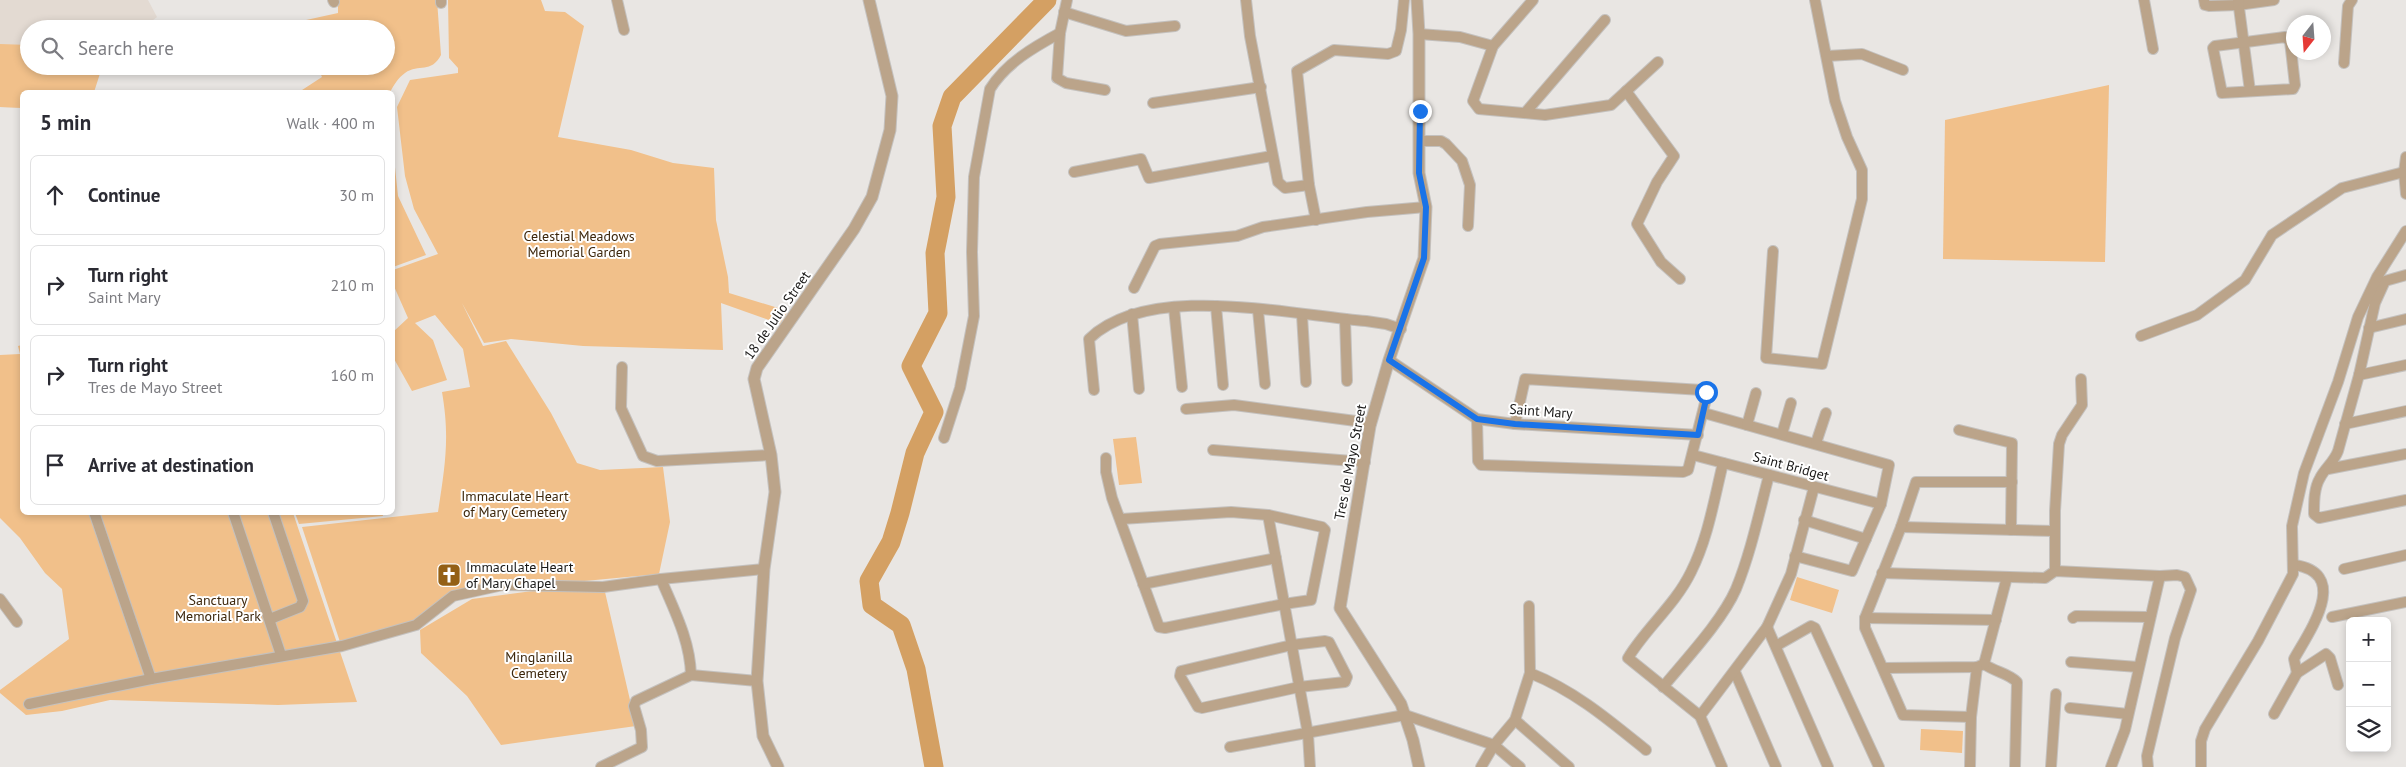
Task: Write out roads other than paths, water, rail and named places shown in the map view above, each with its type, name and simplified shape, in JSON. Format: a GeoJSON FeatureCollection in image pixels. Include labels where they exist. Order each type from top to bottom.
{"type":"FeatureCollection","features":[{"type":"Feature","properties":{"kind":"street"},"geometry":{"type":"LineString","coordinates":[[617,0],[624,30]]}},
{"type":"Feature","properties":{"kind":"street","name":"18 de Julio Street"},"geometry":{"type":"LineString","coordinates":[[778,767],[763,736],[757,681],[764,570],[775,492],[771,455],[754,380],[757,368],[854,229],[872,197],[890,130],[892,96],[869,0]]}},
{"type":"Feature","properties":{"kind":"street"},"geometry":{"type":"LineString","coordinates":[[1067,0],[1060,32],[1057,78],[1066,83],[1105,90]]}},
{"type":"Feature","properties":{"kind":"street"},"geometry":{"type":"LineString","coordinates":[[1246,0],[1250,36],[1278,182],[1285,188],[1309,185]]}},
{"type":"Feature","properties":{"kind":"street"},"geometry":{"type":"LineString","coordinates":[[1316,220],[1309,185],[1297,70],[1334,50],[1388,54],[1396,51],[1401,30],[1404,0]]}},
{"type":"Feature","properties":{"kind":"street","name":"Tres de Mayo Street"},"geometry":{"type":"LineString","coordinates":[[1417,0],[1419,34],[1419,173],[1426,207],[1424,258],[1401,329],[1393,362],[1371,423],[1340,608],[1379,668],[1405,715],[1419,767]]}},
{"type":"Feature","properties":{"kind":"street"},"geometry":{"type":"LineString","coordinates":[[1533,0],[1493,46],[1473,101],[1479,109],[1545,115],[1611,105],[1658,62]]}},
{"type":"Feature","properties":{"kind":"street"},"geometry":{"type":"LineString","coordinates":[[1772,251],[1766,358],[1822,364],[1862,198],[1862,170],[1847,137],[1835,101],[1815,0]]}},
{"type":"Feature","properties":{"kind":"street"},"geometry":{"type":"LineString","coordinates":[[2144,0],[2152,49]]}},
{"type":"Feature","properties":{"kind":"street"},"geometry":{"type":"LineString","coordinates":[[2204,0],[2207,6],[2274,0]]}},
{"type":"Feature","properties":{"kind":"street"},"geometry":{"type":"LineString","coordinates":[[2344,63],[2348,6],[2352,0]]}},
{"type":"Feature","properties":{"kind":"street"},"geometry":{"type":"LineString","coordinates":[[2238,3],[2250,91]]}},
{"type":"Feature","properties":{"kind":"street"},"geometry":{"type":"LineString","coordinates":[[1064,12],[1126,31],[1175,26]]}},
{"type":"Feature","properties":{"kind":"street"},"geometry":{"type":"LineString","coordinates":[[1525,113],[1605,20]]}},
{"type":"Feature","properties":{"kind":"street"},"geometry":{"type":"LineString","coordinates":[[944,438],[960,388],[974,316],[972,252],[974,178],[990,89],[998,76],[1017,60],[1060,32]]}},
{"type":"Feature","properties":{"kind":"street"},"geometry":{"type":"LineString","coordinates":[[1419,34],[1460,37],[1493,46]]}},
{"type":"Feature","properties":{"kind":"street"},"geometry":{"type":"LineString","coordinates":[[2285,37],[2289,39],[2296,85],[2293,89],[2222,93],[2213,48],[2216,45],[2244,41],[2285,37]]}},
{"type":"Feature","properties":{"kind":"street"},"geometry":{"type":"LineString","coordinates":[[1827,56],[1862,54],[1903,70]]}},
{"type":"Feature","properties":{"kind":"street"},"geometry":{"type":"LineString","coordinates":[[1153,104],[1261,87]]}},
{"type":"Feature","properties":{"kind":"street"},"geometry":{"type":"LineString","coordinates":[[1626,91],[1674,156],[1657,182],[1637,224],[1661,262],[1680,279]]}},
{"type":"Feature","properties":{"kind":"street"},"geometry":{"type":"LineString","coordinates":[[1419,141],[1441,141],[1462,161],[1470,186],[1468,226]]}},
{"type":"Feature","properties":{"kind":"street"},"geometry":{"type":"LineString","coordinates":[[1074,172],[1141,159],[1149,178],[1272,156]]}},
{"type":"Feature","properties":{"kind":"street"},"geometry":{"type":"LineString","coordinates":[[2406,157],[2404,172],[2406,194]]}},
{"type":"Feature","properties":{"kind":"street"},"geometry":{"type":"LineString","coordinates":[[2141,336],[2197,315],[2245,280],[2272,235],[2342,188],[2404,172]]}},
{"type":"Feature","properties":{"kind":"street"},"geometry":{"type":"LineString","coordinates":[[1134,288],[1155,246],[1160,244],[1237,236],[1262,227],[1367,212],[1426,207]]}},
{"type":"Feature","properties":{"kind":"street"},"geometry":{"type":"LineString","coordinates":[[2201,767],[2201,741],[2205,729],[2258,641],[2294,574],[2292,526],[2304,473],[2338,382],[2358,317],[2377,277],[2406,231]]}},
{"type":"Feature","properties":{"kind":"street"},"geometry":{"type":"LineString","coordinates":[[2406,275],[2385,281],[2375,302],[2359,375],[2335,460],[2320,478],[2314,514],[2319,518],[2406,500]]}},
{"type":"Feature","properties":{"kind":"street"},"geometry":{"type":"LineString","coordinates":[[1094,390],[1089,339],[1101,328],[1132,314],[1174,308],[1216,306],[1386,324],[1401,329]]}},
{"type":"Feature","properties":{"kind":"street"},"geometry":{"type":"LineString","coordinates":[[1216,306],[1223,386]]}},
{"type":"Feature","properties":{"kind":"street"},"geometry":{"type":"LineString","coordinates":[[1174,308],[1182,387]]}},
{"type":"Feature","properties":{"kind":"street"},"geometry":{"type":"LineString","coordinates":[[1258,310],[1265,384]]}},
{"type":"Feature","properties":{"kind":"street"},"geometry":{"type":"LineString","coordinates":[[1132,314],[1138,389]]}},
{"type":"Feature","properties":{"kind":"street"},"geometry":{"type":"LineString","coordinates":[[1302,315],[1306,382]]}},
{"type":"Feature","properties":{"kind":"street"},"geometry":{"type":"LineString","coordinates":[[1345,319],[1347,381]]}},
{"type":"Feature","properties":{"kind":"street"},"geometry":{"type":"LineString","coordinates":[[2369,328],[2406,319]]}},
{"type":"Feature","properties":{"kind":"street","name":"Saint Mary"},"geometry":{"type":"LineString","coordinates":[[1393,362],[1477,419],[1515,424],[1698,435]]}},
{"type":"Feature","properties":{"kind":"street"},"geometry":{"type":"LineString","coordinates":[[2359,375],[2406,365]]}},
{"type":"Feature","properties":{"kind":"street"},"geometry":{"type":"LineString","coordinates":[[622,367],[621,408],[643,456],[657,461],[771,455]]}},
{"type":"Feature","properties":{"kind":"street"},"geometry":{"type":"LineString","coordinates":[[1477,419],[1478,461],[1481,465],[1683,472],[1688,470],[1693,455],[1707,395],[1702,390],[1525,379],[1515,424]]}},
{"type":"Feature","properties":{"kind":"street"},"geometry":{"type":"LineString","coordinates":[[2055,571],[2059,444],[2082,404],[2081,379]]}},
{"type":"Feature","properties":{"kind":"street"},"geometry":{"type":"LineString","coordinates":[[1747,425],[1756,393]]}},
{"type":"Feature","properties":{"kind":"street"},"geometry":{"type":"LineString","coordinates":[[1782,434],[1791,403]]}},
{"type":"Feature","properties":{"kind":"street"},"geometry":{"type":"LineString","coordinates":[[1186,409],[1234,406],[1371,423]]}},
{"type":"Feature","properties":{"kind":"street"},"geometry":{"type":"LineString","coordinates":[[2345,424],[2406,411]]}},
{"type":"Feature","properties":{"kind":"street"},"geometry":{"type":"LineString","coordinates":[[1704,413],[1889,465],[1882,504],[1853,570],[1849,572],[1796,556]]}},
{"type":"Feature","properties":{"kind":"street"},"geometry":{"type":"LineString","coordinates":[[1816,443],[1826,413]]}},
{"type":"Feature","properties":{"kind":"street"},"geometry":{"type":"LineString","coordinates":[[1959,430],[2011,442],[2011,530]]}},
{"type":"Feature","properties":{"kind":"street"},"geometry":{"type":"LineString","coordinates":[[1213,450],[1364,462]]}},
{"type":"Feature","properties":{"kind":"street"},"geometry":{"type":"LineString","coordinates":[[2328,468],[2406,454]]}},
{"type":"Feature","properties":{"kind":"street","name":"Saint Bridget"},"geometry":{"type":"LineString","coordinates":[[1693,455],[1882,504]]}},
{"type":"Feature","properties":{"kind":"street"},"geometry":{"type":"LineString","coordinates":[[1106,458],[1106,472],[1110,489],[1158,626],[1163,628],[1311,600],[1325,530],[1322,527],[1268,515],[1231,512],[1121,519]]}},
{"type":"Feature","properties":{"kind":"street"},"geometry":{"type":"LineString","coordinates":[[1718,766],[1700,716],[1629,661],[1628,657],[1661,616],[1690,574],[1706,535],[1723,462]]}},
{"type":"Feature","properties":{"kind":"street"},"geometry":{"type":"LineString","coordinates":[[1663,687],[1704,639],[1735,590],[1748,552],[1769,475]]}},
{"type":"Feature","properties":{"kind":"street"},"geometry":{"type":"LineString","coordinates":[[1970,717],[1903,716],[1866,628],[1865,618],[1901,527],[1915,484],[1919,481],[2012,482]]}},
{"type":"Feature","properties":{"kind":"street"},"geometry":{"type":"LineString","coordinates":[[1700,716],[1767,627],[1791,574],[1814,487]]}},
{"type":"Feature","properties":{"kind":"street"},"geometry":{"type":"LineString","coordinates":[[95,515],[151,679]]}},
{"type":"Feature","properties":{"kind":"street"},"geometry":{"type":"LineString","coordinates":[[234,515],[281,655]]}},
{"type":"Feature","properties":{"kind":"street"},"geometry":{"type":"LineString","coordinates":[[270,619],[300,607],[303,601],[274,515]]}},
{"type":"Feature","properties":{"kind":"street"},"geometry":{"type":"LineString","coordinates":[[1268,515],[1308,734],[1310,767]]}},
{"type":"Feature","properties":{"kind":"street"},"geometry":{"type":"LineString","coordinates":[[1804,520],[1866,539]]}},
{"type":"Feature","properties":{"kind":"street"},"geometry":{"type":"LineString","coordinates":[[1901,527],[2055,531]]}},
{"type":"Feature","properties":{"kind":"street"},"geometry":{"type":"LineString","coordinates":[[2344,569],[2406,555]]}},
{"type":"Feature","properties":{"kind":"street"},"geometry":{"type":"LineString","coordinates":[[1143,584],[1276,558]]}},
{"type":"Feature","properties":{"kind":"street"},"geometry":{"type":"LineString","coordinates":[[2295,565],[2308,567],[2315,571],[2323,588],[2320,613],[2313,629],[2294,659],[2297,673]]}},
{"type":"Feature","properties":{"kind":"street"},"geometry":{"type":"LineString","coordinates":[[29,704],[151,679],[281,655],[342,646],[416,625],[453,596],[503,585],[603,587],[661,579],[764,570]]}},
{"type":"Feature","properties":{"kind":"street"},"geometry":{"type":"LineString","coordinates":[[1882,573],[2045,578],[2055,571],[2160,576],[2177,575],[2185,577],[2191,590],[2170,658],[2147,756],[2148,767]]}},
{"type":"Feature","properties":{"kind":"street"},"geometry":{"type":"LineString","coordinates":[[2111,767],[2128,714],[2160,576]]}},
{"type":"Feature","properties":{"kind":"street"},"geometry":{"type":"LineString","coordinates":[[1970,767],[1970,717],[1980,666],[1996,620],[2007,577]]}},
{"type":"Feature","properties":{"kind":"street"},"geometry":{"type":"LineString","coordinates":[[661,579],[685,636],[690,655],[691,675]]}},
{"type":"Feature","properties":{"kind":"street"},"geometry":{"type":"LineString","coordinates":[[0,599],[17,622]]}},
{"type":"Feature","properties":{"kind":"street"},"geometry":{"type":"LineString","coordinates":[[2332,617],[2406,602]]}},
{"type":"Feature","properties":{"kind":"street"},"geometry":{"type":"LineString","coordinates":[[1481,767],[1494,745],[1515,720],[1530,673],[1529,606]]}},
{"type":"Feature","properties":{"kind":"street"},"geometry":{"type":"LineString","coordinates":[[2074,618],[2076,616],[2150,617]]}},
{"type":"Feature","properties":{"kind":"street"},"geometry":{"type":"LineString","coordinates":[[1865,618],[1996,620]]}},
{"type":"Feature","properties":{"kind":"street"},"geometry":{"type":"LineString","coordinates":[[1776,646],[1811,626],[1815,628],[1879,767]]}},
{"type":"Feature","properties":{"kind":"street"},"geometry":{"type":"LineString","coordinates":[[1767,627],[1828,767]]}},
{"type":"Feature","properties":{"kind":"street"},"geometry":{"type":"LineString","coordinates":[[1328,641],[1346,678],[1344,682],[1299,687],[1199,708],[1180,676],[1182,671],[1292,645],[1328,641]]}},
{"type":"Feature","properties":{"kind":"street"},"geometry":{"type":"LineString","coordinates":[[2274,714],[2297,673],[2326,654],[2330,658],[2338,685]]}},
{"type":"Feature","properties":{"kind":"street"},"geometry":{"type":"LineString","coordinates":[[2071,662],[2138,667]]}},
{"type":"Feature","properties":{"kind":"street"},"geometry":{"type":"LineString","coordinates":[[1884,668],[1980,666],[2011,676],[2017,682],[2015,767]]}},
{"type":"Feature","properties":{"kind":"street"},"geometry":{"type":"LineString","coordinates":[[1735,672],[1776,767]]}},
{"type":"Feature","properties":{"kind":"street"},"geometry":{"type":"LineString","coordinates":[[1530,673],[1556,684],[1592,706],[1646,750]]}},
{"type":"Feature","properties":{"kind":"street"},"geometry":{"type":"LineString","coordinates":[[601,767],[642,747],[642,730],[635,702],[691,675],[757,681]]}},
{"type":"Feature","properties":{"kind":"street"},"geometry":{"type":"LineString","coordinates":[[2051,767],[2056,694]]}},
{"type":"Feature","properties":{"kind":"street"},"geometry":{"type":"LineString","coordinates":[[2070,708],[2128,714]]}},
{"type":"Feature","properties":{"kind":"street"},"geometry":{"type":"LineString","coordinates":[[1230,747],[1405,715],[1494,745],[1520,767]]}},
{"type":"Feature","properties":{"kind":"street"},"geometry":{"type":"LineString","coordinates":[[1515,720],[1569,767]]}},
{"type":"Feature","properties":{"kind":"waterway"},"geometry":{"type":"LineString","coordinates":[[934,767],[916,669],[901,625],[872,605],[869,581],[891,542],[915,453],[934,412],[911,366],[938,313],[935,253],[946,197],[942,126],[952,97],[1047,0]]}},
{"type":"Feature","properties":{"kind":"place","name":"Immaculate Heart of Mary Chapel"},"geometry":{"type":"Point","coordinates":[449,575]}},
{"type":"Feature","properties":{"kind":"park label","name":"Celestial Meadows Memorial Garden"},"geometry":{"type":"Point","coordinates":[579,244]}},
{"type":"Feature","properties":{"kind":"park label","name":"Immaculate Heart of Mary Cemetery"},"geometry":{"type":"Point","coordinates":[515,504]}},
{"type":"Feature","properties":{"kind":"park label","name":"Sanctuary Memorial Park"},"geometry":{"type":"Point","coordinates":[218,608]}},
{"type":"Feature","properties":{"kind":"park label","name":"Minglanilla Cemetery"},"geometry":{"type":"Point","coordinates":[539,666]}}]}
